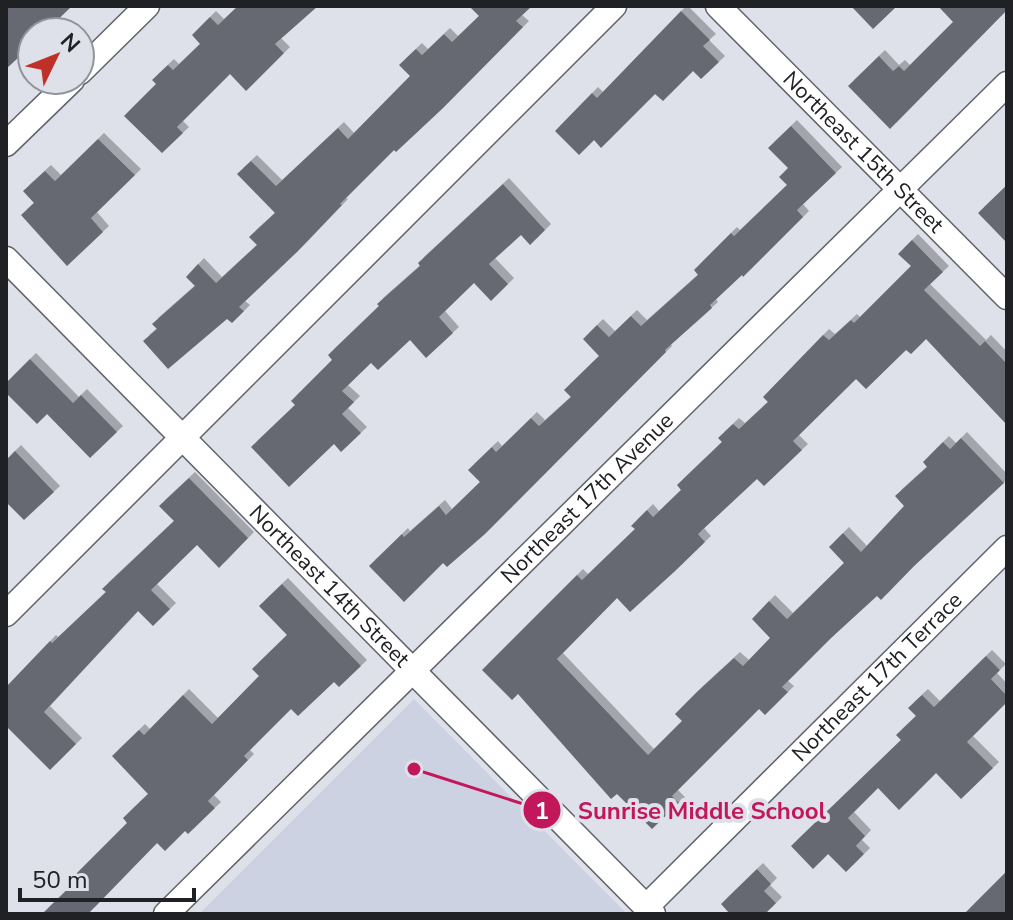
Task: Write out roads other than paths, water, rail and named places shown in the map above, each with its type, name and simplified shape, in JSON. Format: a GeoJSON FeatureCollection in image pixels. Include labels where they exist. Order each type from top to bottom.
{"type":"FeatureCollection","features":[{"type":"Feature","properties":{"kind":"street"},"geometry":{"type":"LineString","coordinates":[[96,56],[147,6]]}},
{"type":"Feature","properties":{"kind":"street"},"geometry":{"type":"LineString","coordinates":[[6,614],[614,6]]}},
{"type":"Feature","properties":{"kind":"street","name":"Northeast 15th Street"},"geometry":{"type":"LineString","coordinates":[[718,6],[1007,297]]}},
{"type":"Feature","properties":{"kind":"street","name":"Northeast 17th Avenue"},"geometry":{"type":"LineString","coordinates":[[166,914],[1007,84]]}},
{"type":"Feature","properties":{"kind":"street"},"geometry":{"type":"LineString","coordinates":[[6,144],[56,96]]}},
{"type":"Feature","properties":{"kind":"street","name":"Northeast 14th Street"},"geometry":{"type":"LineString","coordinates":[[6,259],[650,910]]}},
{"type":"Feature","properties":{"kind":"street","name":"Northeast 17th Terrace"},"geometry":{"type":"LineString","coordinates":[[650,910],[1007,548]]}},
{"type":"Feature","properties":{"kind":"place","name":"Sunrise Middle School"},"geometry":{"type":"Point","coordinates":[414,769]}}]}
